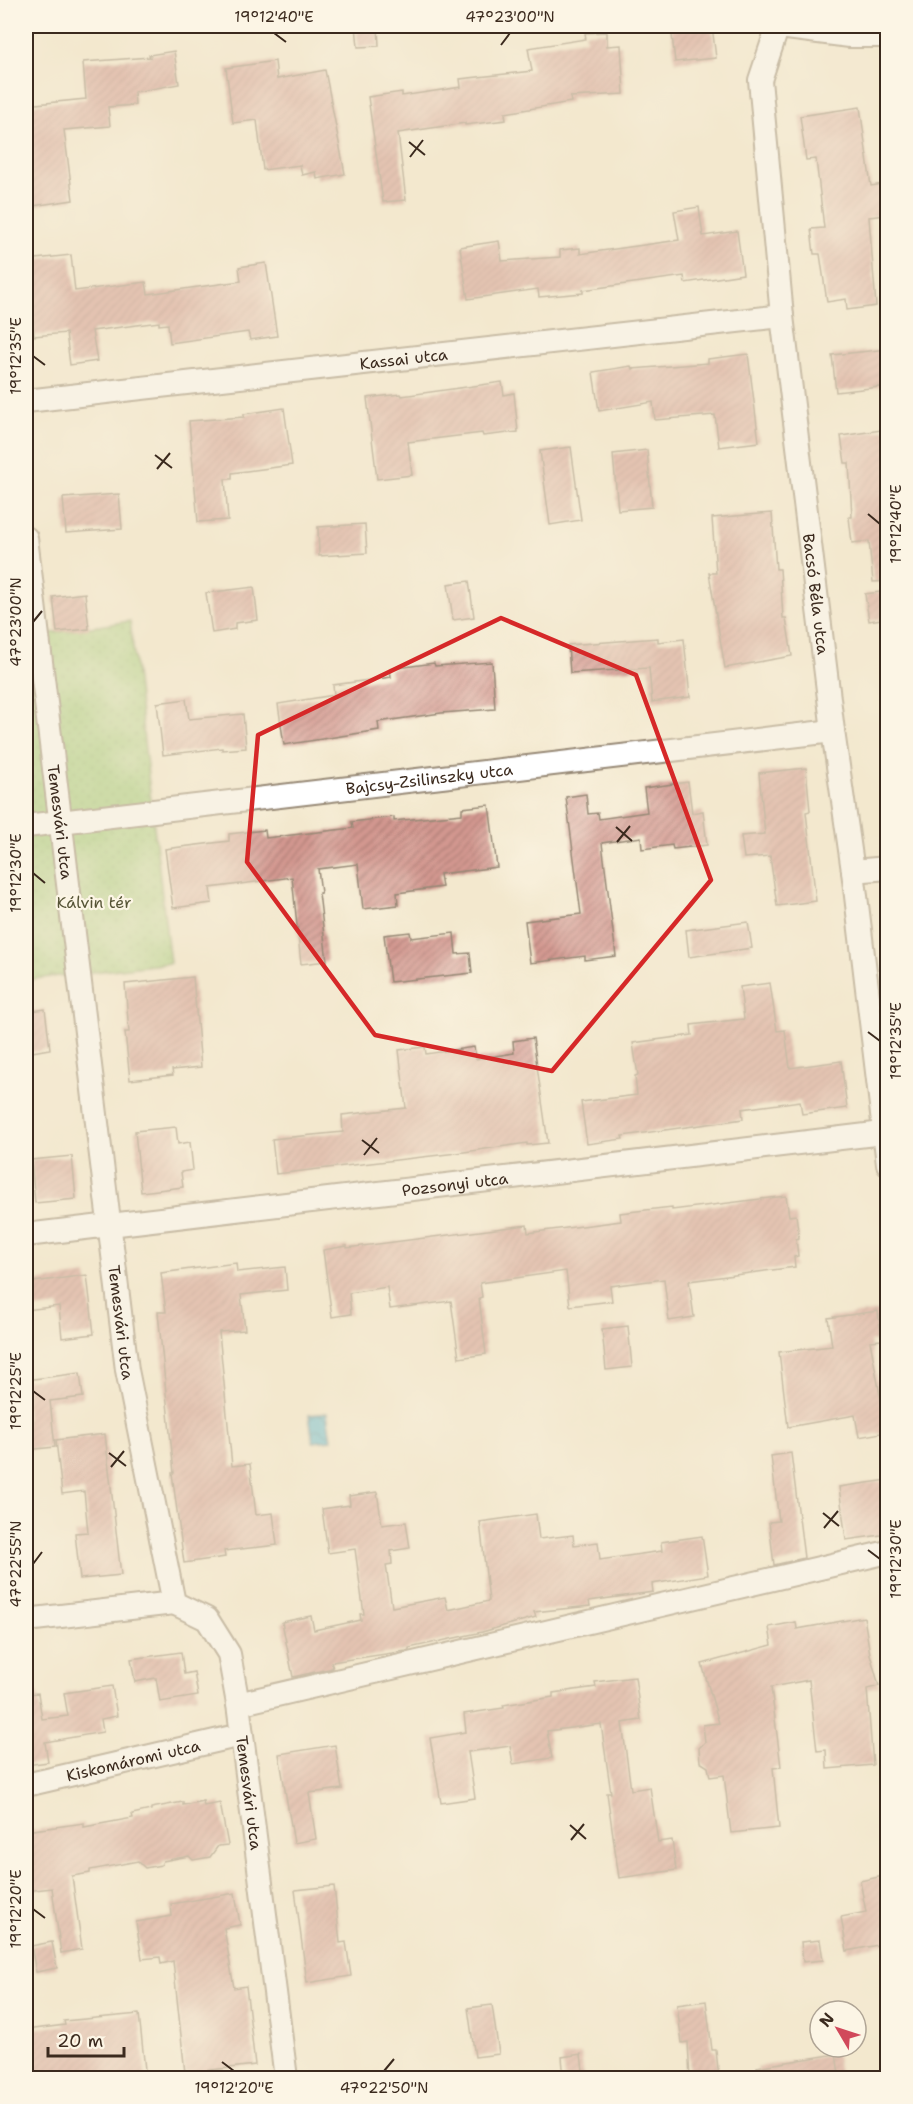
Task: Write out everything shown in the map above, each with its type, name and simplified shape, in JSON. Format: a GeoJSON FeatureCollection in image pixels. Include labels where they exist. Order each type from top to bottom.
{"type":"FeatureCollection","features":[{"type":"Feature","properties":{"kind":"street"},"geometry":{"type":"LineString","coordinates":[[778,26],[850,36],[888,36]]}},
{"type":"Feature","properties":{"kind":"street","name":"Bacsó Béla utca"},"geometry":{"type":"LineString","coordinates":[[778,26],[760,80],[782,316],[888,1164]]}},
{"type":"Feature","properties":{"kind":"street","name":"Kassai utca"},"geometry":{"type":"LineString","coordinates":[[26,401],[782,316]]}},
{"type":"Feature","properties":{"kind":"street","name":"Temesvári utca"},"geometry":{"type":"LineString","coordinates":[[26,538],[127,1370],[174,1604],[207,1619],[228,1654],[238,1704],[286,2079]]}},
{"type":"Feature","properties":{"kind":"street","name":"Bajcsy-Zsilinszky utca"},"geometry":{"type":"LineString","coordinates":[[26,826],[833,731]]}},
{"type":"Feature","properties":{"kind":"street"},"geometry":{"type":"LineString","coordinates":[[853,872],[888,868]]}},
{"type":"Feature","properties":{"kind":"street","name":"Pozsonyi utca"},"geometry":{"type":"LineString","coordinates":[[26,1235],[884,1133]]}},
{"type":"Feature","properties":{"kind":"street"},"geometry":{"type":"LineString","coordinates":[[238,1704],[888,1552]]}},
{"type":"Feature","properties":{"kind":"street"},"geometry":{"type":"LineString","coordinates":[[26,1620],[174,1604]]}},
{"type":"Feature","properties":{"kind":"street","name":"Kiskomáromi utca"},"geometry":{"type":"LineString","coordinates":[[26,1785],[241,1735]]}},
{"type":"Feature","properties":{"kind":"highlighted area"},"geometry":{"type":"Polygon","coordinates":[[[501,618],[636,675],[711,880],[552,1071],[375,1035],[247,862],[258,735],[501,618]]]}},
{"type":"Feature","properties":{"kind":"green space","name":"Kálvin tér"},"geometry":{"type":"Polygon","coordinates":[[[130,621],[170,963],[26,980],[26,637],[130,621]]]}},
{"type":"Feature","properties":{"kind":"water"},"geometry":{"type":"Polygon","coordinates":[[[327,1413],[331,1440],[313,1442],[309,1415],[327,1413]]]}},
{"type":"Feature","properties":{"kind":"building"},"geometry":{"type":"Polygon","coordinates":[[[356,26],[378,26],[379,46],[358,47],[356,26]]]}},
{"type":"Feature","properties":{"kind":"building"},"geometry":{"type":"Polygon","coordinates":[[[671,26],[712,26],[716,58],[675,62],[671,26]]]}},
{"type":"Feature","properties":{"kind":"building"},"geometry":{"type":"Polygon","coordinates":[[[607,32],[607,46],[621,45],[624,94],[570,97],[571,102],[505,113],[506,120],[465,125],[465,123],[398,133],[406,200],[383,202],[368,97],[402,92],[402,96],[461,87],[460,79],[532,71],[528,48],[586,39],[585,33],[607,32]]]}},
{"type":"Feature","properties":{"kind":"building"},"geometry":{"type":"Polygon","coordinates":[[[174,51],[179,84],[134,92],[135,105],[108,107],[110,126],[64,130],[73,200],[26,207],[26,105],[86,99],[83,62],[150,57],[149,55],[174,51]]]}},
{"type":"Feature","properties":{"kind":"building"},"geometry":{"type":"Polygon","coordinates":[[[275,61],[277,79],[325,70],[345,174],[317,179],[316,172],[302,175],[300,165],[263,170],[257,120],[233,123],[226,68],[275,61]]]}},
{"type":"Feature","properties":{"kind":"building"},"geometry":{"type":"Polygon","coordinates":[[[860,107],[871,186],[883,184],[886,215],[869,217],[876,306],[847,310],[846,299],[827,302],[820,254],[814,254],[811,229],[824,228],[816,159],[806,160],[800,116],[860,107]]]}},
{"type":"Feature","properties":{"kind":"building"},"geometry":{"type":"Polygon","coordinates":[[[699,207],[703,236],[737,231],[743,274],[685,283],[684,276],[583,290],[583,293],[539,297],[538,289],[468,299],[460,247],[499,241],[502,261],[560,257],[560,250],[580,248],[580,254],[679,240],[674,211],[699,207]]]}},
{"type":"Feature","properties":{"kind":"building"},"geometry":{"type":"Polygon","coordinates":[[[71,255],[75,291],[146,282],[148,294],[241,281],[239,267],[266,263],[277,336],[250,340],[248,332],[170,343],[168,324],[159,325],[159,322],[92,331],[97,361],[70,365],[66,333],[34,336],[27,260],[71,255]]]}},
{"type":"Feature","properties":{"kind":"building"},"geometry":{"type":"Polygon","coordinates":[[[888,349],[888,386],[836,392],[832,355],[888,349]]]}},
{"type":"Feature","properties":{"kind":"building"},"geometry":{"type":"Polygon","coordinates":[[[748,354],[759,442],[719,447],[715,415],[655,420],[653,402],[599,411],[593,372],[631,366],[632,369],[708,363],[708,359],[748,354]]]}},
{"type":"Feature","properties":{"kind":"building"},"geometry":{"type":"Polygon","coordinates":[[[502,382],[504,395],[514,393],[518,432],[483,436],[482,433],[408,442],[412,475],[377,479],[367,398],[401,394],[402,396],[502,382]]]}},
{"type":"Feature","properties":{"kind":"building"},"geometry":{"type":"Polygon","coordinates":[[[284,408],[292,465],[232,473],[232,479],[225,479],[228,520],[198,522],[189,421],[244,417],[244,414],[284,408]]]}},
{"type":"Feature","properties":{"kind":"building"},"geometry":{"type":"Polygon","coordinates":[[[888,429],[888,581],[873,582],[869,541],[852,543],[849,517],[852,517],[849,463],[845,463],[841,436],[888,429]]]}},
{"type":"Feature","properties":{"kind":"building"},"geometry":{"type":"Polygon","coordinates":[[[571,447],[581,520],[550,525],[540,451],[571,447]]]}},
{"type":"Feature","properties":{"kind":"building"},"geometry":{"type":"Polygon","coordinates":[[[647,450],[652,507],[618,510],[613,454],[647,450]]]}},
{"type":"Feature","properties":{"kind":"building"},"geometry":{"type":"Polygon","coordinates":[[[119,494],[122,529],[66,533],[63,498],[119,494]]]}},
{"type":"Feature","properties":{"kind":"building"},"geometry":{"type":"Polygon","coordinates":[[[772,513],[776,569],[780,569],[783,618],[786,618],[792,656],[725,668],[709,573],[716,573],[712,518],[772,513]]]}},
{"type":"Feature","properties":{"kind":"building"},"geometry":{"type":"Polygon","coordinates":[[[365,524],[367,553],[319,556],[318,527],[365,524]]]}},
{"type":"Feature","properties":{"kind":"building"},"geometry":{"type":"Polygon","coordinates":[[[469,581],[474,617],[453,620],[448,584],[469,581]]]}},
{"type":"Feature","properties":{"kind":"building"},"geometry":{"type":"Polygon","coordinates":[[[254,587],[258,620],[235,623],[235,629],[212,633],[206,593],[254,587]]]}},
{"type":"Feature","properties":{"kind":"building"},"geometry":{"type":"Polygon","coordinates":[[[888,591],[888,618],[869,621],[865,594],[888,591]]]}},
{"type":"Feature","properties":{"kind":"building"},"geometry":{"type":"Polygon","coordinates":[[[85,593],[89,629],[57,632],[53,597],[85,593]]]}},
{"type":"Feature","properties":{"kind":"building"},"geometry":{"type":"Polygon","coordinates":[[[658,638],[658,642],[684,639],[690,697],[652,702],[649,668],[570,673],[568,645],[658,638]]]}},
{"type":"Feature","properties":{"kind":"building"},"geometry":{"type":"Polygon","coordinates":[[[492,662],[495,709],[441,713],[378,722],[379,730],[284,745],[278,704],[334,695],[333,685],[391,677],[390,669],[434,663],[435,666],[492,662]]]}},
{"type":"Feature","properties":{"kind":"building"},"geometry":{"type":"Polygon","coordinates":[[[186,699],[189,719],[243,714],[246,748],[222,750],[222,748],[163,755],[157,703],[186,699]]]}},
{"type":"Feature","properties":{"kind":"building"},"geometry":{"type":"Polygon","coordinates":[[[806,768],[810,811],[806,812],[816,901],[777,906],[770,856],[744,858],[741,836],[765,834],[759,773],[806,768]]]}},
{"type":"Feature","properties":{"kind":"building"},"geometry":{"type":"Polygon","coordinates":[[[688,782],[692,813],[703,811],[707,845],[673,849],[672,845],[642,849],[641,837],[602,843],[616,956],[585,960],[585,956],[530,963],[525,921],[581,914],[566,797],[586,794],[588,814],[598,813],[599,819],[647,812],[644,788],[688,782]]]}},
{"type":"Feature","properties":{"kind":"building"},"geometry":{"type":"Polygon","coordinates":[[[489,805],[497,867],[440,874],[442,887],[397,893],[398,905],[363,909],[358,864],[318,869],[327,961],[301,964],[292,877],[210,888],[212,903],[173,908],[165,849],[229,841],[229,834],[265,830],[266,838],[353,828],[352,822],[394,817],[394,821],[462,814],[462,808],[489,805]]]}},
{"type":"Feature","properties":{"kind":"building"},"geometry":{"type":"Polygon","coordinates":[[[748,922],[752,948],[689,957],[686,930],[748,922]]]}},
{"type":"Feature","properties":{"kind":"building"},"geometry":{"type":"Polygon","coordinates":[[[410,932],[411,938],[454,933],[456,954],[470,953],[472,973],[390,982],[384,935],[410,932]]]}},
{"type":"Feature","properties":{"kind":"building"},"geometry":{"type":"Polygon","coordinates":[[[193,977],[201,1067],[172,1070],[173,1075],[130,1080],[125,1032],[129,1032],[125,984],[193,977]]]}},
{"type":"Feature","properties":{"kind":"building"},"geometry":{"type":"Polygon","coordinates":[[[770,983],[777,1031],[785,1030],[790,1068],[841,1061],[847,1108],[802,1114],[800,1101],[742,1109],[743,1119],[622,1136],[623,1139],[587,1144],[581,1102],[637,1095],[635,1076],[638,1075],[633,1043],[692,1035],[691,1025],[744,1019],[740,987],[770,983]]]}},
{"type":"Feature","properties":{"kind":"building"},"geometry":{"type":"Polygon","coordinates":[[[45,1009],[50,1049],[26,1053],[26,1012],[45,1009]]]}},
{"type":"Feature","properties":{"kind":"building"},"geometry":{"type":"Polygon","coordinates":[[[533,1038],[548,1143],[527,1145],[527,1143],[276,1174],[272,1139],[343,1132],[342,1115],[406,1108],[399,1050],[425,1047],[426,1054],[474,1047],[476,1059],[514,1053],[513,1041],[533,1038]]]}},
{"type":"Feature","properties":{"kind":"building"},"geometry":{"type":"Polygon","coordinates":[[[176,1127],[178,1144],[190,1142],[193,1170],[181,1172],[183,1187],[141,1192],[135,1131],[176,1127]]]}},
{"type":"Feature","properties":{"kind":"building"},"geometry":{"type":"Polygon","coordinates":[[[72,1156],[76,1199],[35,1203],[31,1160],[72,1156]]]}},
{"type":"Feature","properties":{"kind":"building"},"geometry":{"type":"Polygon","coordinates":[[[786,1196],[789,1216],[796,1215],[799,1238],[796,1239],[798,1256],[794,1257],[795,1267],[689,1281],[694,1317],[669,1321],[664,1279],[610,1286],[612,1301],[570,1306],[566,1271],[480,1283],[482,1297],[479,1298],[486,1354],[459,1358],[451,1301],[390,1309],[387,1287],[349,1293],[351,1314],[332,1317],[323,1250],[527,1225],[528,1233],[621,1221],[620,1213],[672,1207],[672,1210],[786,1196]]]}},
{"type":"Feature","properties":{"kind":"building"},"geometry":{"type":"Polygon","coordinates":[[[236,1263],[237,1272],[285,1267],[287,1290],[241,1295],[245,1330],[219,1332],[232,1466],[250,1464],[256,1515],[273,1513],[277,1545],[224,1551],[225,1557],[184,1563],[172,1473],[174,1473],[158,1312],[166,1312],[161,1273],[236,1263]]]}},
{"type":"Feature","properties":{"kind":"building"},"geometry":{"type":"Polygon","coordinates":[[[87,1275],[94,1334],[62,1338],[59,1306],[26,1310],[26,1283],[87,1275]]]}},
{"type":"Feature","properties":{"kind":"building"},"geometry":{"type":"Polygon","coordinates":[[[878,1311],[882,1340],[870,1341],[887,1432],[859,1437],[855,1415],[788,1427],[779,1352],[832,1346],[828,1318],[878,1311]]]}},
{"type":"Feature","properties":{"kind":"building"},"geometry":{"type":"Polygon","coordinates":[[[628,1326],[632,1367],[606,1370],[602,1329],[628,1326]]]}},
{"type":"Feature","properties":{"kind":"building"},"geometry":{"type":"Polygon","coordinates":[[[80,1373],[83,1397],[50,1401],[55,1447],[26,1450],[26,1380],[80,1373]]]}},
{"type":"Feature","properties":{"kind":"building"},"geometry":{"type":"Polygon","coordinates":[[[105,1434],[121,1575],[80,1579],[75,1533],[88,1532],[84,1491],[62,1494],[56,1440],[105,1434]]]}},
{"type":"Feature","properties":{"kind":"building"},"geometry":{"type":"Polygon","coordinates":[[[791,1453],[804,1558],[774,1565],[769,1522],[779,1521],[771,1456],[791,1453]]]}},
{"type":"Feature","properties":{"kind":"building"},"geometry":{"type":"Polygon","coordinates":[[[888,1480],[888,1534],[846,1540],[839,1487],[888,1480]]]}},
{"type":"Feature","properties":{"kind":"building"},"geometry":{"type":"Polygon","coordinates":[[[377,1492],[382,1525],[406,1522],[410,1548],[391,1551],[392,1564],[386,1565],[392,1607],[445,1597],[448,1610],[489,1601],[480,1522],[536,1514],[539,1539],[573,1535],[574,1545],[598,1542],[600,1560],[662,1551],[661,1542],[702,1536],[708,1575],[652,1584],[653,1592],[589,1601],[590,1606],[534,1612],[536,1617],[482,1632],[409,1648],[406,1651],[331,1662],[333,1668],[293,1677],[282,1622],[311,1616],[314,1630],[361,1620],[360,1614],[364,1614],[355,1549],[328,1553],[322,1509],[350,1505],[349,1496],[377,1492]]]}},
{"type":"Feature","properties":{"kind":"building"},"geometry":{"type":"Polygon","coordinates":[[[864,1617],[870,1654],[879,1686],[867,1689],[873,1765],[827,1769],[826,1750],[817,1751],[809,1680],[771,1687],[781,1767],[773,1768],[779,1828],[731,1833],[724,1775],[710,1777],[708,1767],[700,1762],[699,1748],[705,1742],[703,1725],[719,1723],[702,1664],[772,1645],[769,1627],[796,1622],[797,1629],[864,1617]]]}},
{"type":"Feature","properties":{"kind":"building"},"geometry":{"type":"Polygon","coordinates":[[[181,1652],[184,1674],[194,1672],[198,1696],[160,1702],[156,1678],[135,1682],[131,1659],[181,1652]]]}},
{"type":"Feature","properties":{"kind":"building"},"geometry":{"type":"Polygon","coordinates":[[[635,1677],[641,1720],[622,1723],[631,1790],[650,1787],[658,1842],[672,1840],[676,1870],[619,1878],[607,1793],[611,1793],[601,1724],[547,1731],[552,1758],[513,1764],[510,1746],[468,1752],[475,1798],[441,1803],[430,1738],[466,1732],[464,1714],[553,1697],[553,1693],[596,1687],[595,1682],[635,1677]]]}},
{"type":"Feature","properties":{"kind":"building"},"geometry":{"type":"Polygon","coordinates":[[[112,1686],[117,1716],[101,1719],[103,1732],[45,1742],[48,1762],[26,1765],[26,1694],[38,1693],[42,1719],[68,1716],[64,1693],[112,1686]]]}},
{"type":"Feature","properties":{"kind":"building"},"geometry":{"type":"Polygon","coordinates":[[[335,1745],[342,1789],[309,1793],[316,1839],[294,1843],[279,1754],[335,1745]]]}},
{"type":"Feature","properties":{"kind":"building"},"geometry":{"type":"Polygon","coordinates":[[[203,1801],[204,1806],[220,1803],[228,1845],[218,1846],[210,1857],[193,1860],[189,1856],[163,1861],[161,1865],[145,1868],[138,1861],[90,1870],[90,1873],[72,1876],[82,1949],[61,1953],[52,1888],[26,1891],[26,1831],[84,1823],[84,1827],[133,1818],[132,1814],[151,1810],[151,1808],[203,1801]]]}},
{"type":"Feature","properties":{"kind":"building"},"geometry":{"type":"Polygon","coordinates":[[[888,1875],[888,1943],[847,1951],[841,1917],[866,1912],[860,1881],[888,1875]]]}},
{"type":"Feature","properties":{"kind":"building"},"geometry":{"type":"Polygon","coordinates":[[[334,1886],[340,1943],[346,1942],[351,1976],[307,1983],[295,1890],[334,1886]]]}},
{"type":"Feature","properties":{"kind":"building"},"geometry":{"type":"Polygon","coordinates":[[[235,1893],[240,1925],[224,1928],[234,1988],[246,1986],[255,2065],[185,2073],[173,1961],[161,1964],[160,1957],[142,1959],[136,1922],[172,1916],[171,1904],[235,1893]]]}},
{"type":"Feature","properties":{"kind":"building"},"geometry":{"type":"Polygon","coordinates":[[[820,1940],[823,1960],[803,1962],[801,1942],[820,1940]]]}},
{"type":"Feature","properties":{"kind":"building"},"geometry":{"type":"Polygon","coordinates":[[[52,1942],[57,1968],[36,1972],[31,1946],[52,1942]]]}},
{"type":"Feature","properties":{"kind":"building"},"geometry":{"type":"Polygon","coordinates":[[[706,2001],[712,2050],[716,2050],[719,2079],[690,2079],[688,2042],[682,2043],[677,2005],[706,2001]]]}},
{"type":"Feature","properties":{"kind":"building"},"geometry":{"type":"Polygon","coordinates":[[[492,2005],[499,2054],[475,2057],[468,2008],[492,2005]]]}},
{"type":"Feature","properties":{"kind":"building"},"geometry":{"type":"Polygon","coordinates":[[[139,2014],[146,2079],[26,2079],[26,2030],[65,2025],[64,2021],[139,2014]]]}},
{"type":"Feature","properties":{"kind":"building"},"geometry":{"type":"Polygon","coordinates":[[[581,2054],[584,2079],[564,2079],[562,2057],[581,2054]]]}},
{"type":"Feature","properties":{"kind":"building"},"geometry":{"type":"Polygon","coordinates":[[[808,2059],[837,2059],[839,2074],[817,2079],[758,2079],[757,2067],[808,2059]]]}}]}
